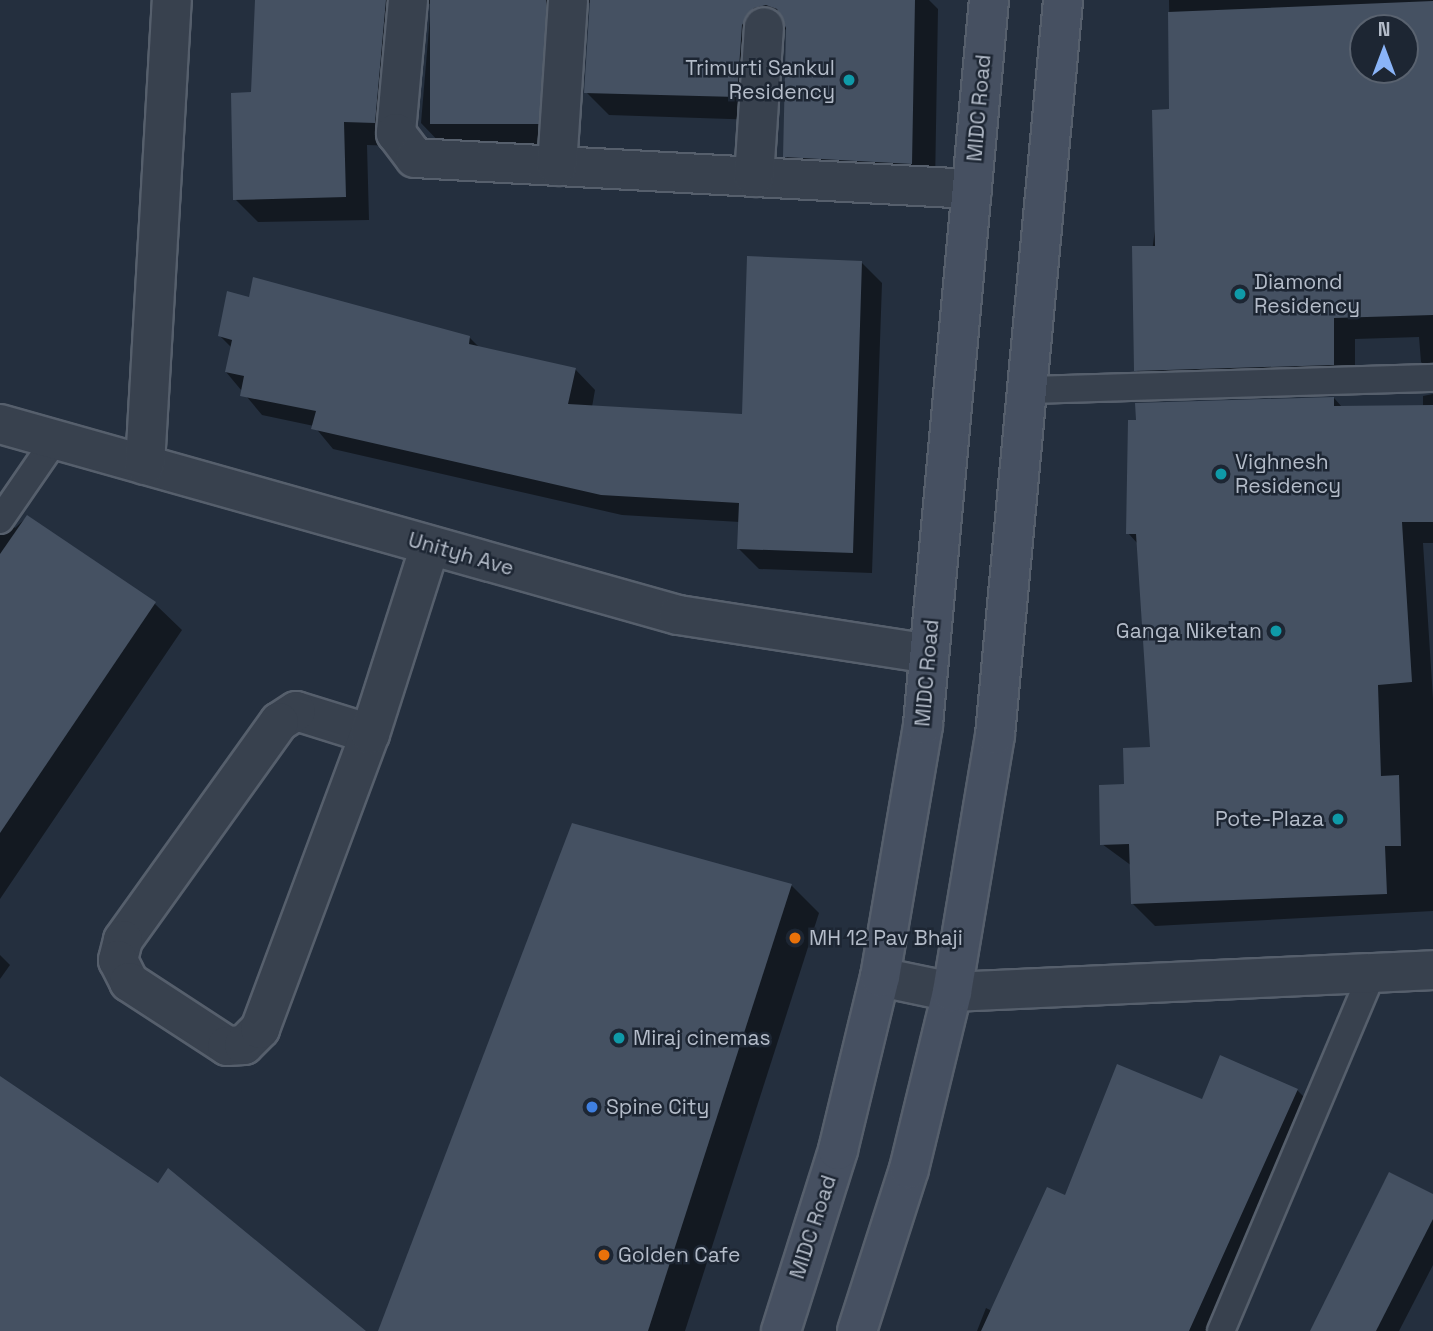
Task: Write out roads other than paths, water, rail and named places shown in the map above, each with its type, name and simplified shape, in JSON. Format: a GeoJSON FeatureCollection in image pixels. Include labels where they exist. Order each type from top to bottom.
{"type":"FeatureCollection","features":[{"type":"Feature","properties":{"kind":"main road","name":"MIDC Road"},"geometry":{"type":"LineString","coordinates":[[780,1331],[838,1150],[880,977],[929,654],[989,0]]}},
{"type":"Feature","properties":{"kind":"main road"},"geometry":{"type":"LineString","coordinates":[[857,1331],[909,1169],[952,992],[995,735],[1063,0]]}},
{"type":"Feature","properties":{"kind":"street"},"geometry":{"type":"LineString","coordinates":[[145,465],[172,0]]}},
{"type":"Feature","properties":{"kind":"street"},"geometry":{"type":"LineString","coordinates":[[408,0],[396,133],[403,150],[415,158],[972,189]]}},
{"type":"Feature","properties":{"kind":"street"},"geometry":{"type":"LineString","coordinates":[[557,166],[568,0]]}},
{"type":"Feature","properties":{"kind":"street"},"geometry":{"type":"LineString","coordinates":[[754,177],[764,27]]}},
{"type":"Feature","properties":{"kind":"street","name":"Unityh Ave"},"geometry":{"type":"LineString","coordinates":[[0,424],[678,615],[929,654]]}},
{"type":"Feature","properties":{"kind":"street"},"geometry":{"type":"LineString","coordinates":[[370,734],[296,711],[279,722],[122,940],[118,960],[129,982],[227,1046],[244,1045],[260,1029],[370,734],[430,546]]}},
{"type":"Feature","properties":{"kind":"street"},"geometry":{"type":"LineString","coordinates":[[880,977],[952,992],[1433,970]]}},
{"type":"Feature","properties":{"kind":"lane"},"geometry":{"type":"LineString","coordinates":[[1027,390],[1433,378]]}},
{"type":"Feature","properties":{"kind":"lane"},"geometry":{"type":"LineString","coordinates":[[0,520],[55,440]]}},
{"type":"Feature","properties":{"kind":"lane"},"geometry":{"type":"LineString","coordinates":[[1221,1331],[1372,973]]}},
{"type":"Feature","properties":{"kind":"place","name":"Trimurti Sankul Residency"},"geometry":{"type":"Point","coordinates":[849,80]}},
{"type":"Feature","properties":{"kind":"place","name":"Diamond Residency"},"geometry":{"type":"Point","coordinates":[1240,294]}},
{"type":"Feature","properties":{"kind":"place","name":"Vighnesh Residency"},"geometry":{"type":"Point","coordinates":[1221,474]}},
{"type":"Feature","properties":{"kind":"place","name":"Ganga Niketan"},"geometry":{"type":"Point","coordinates":[1276,631]}},
{"type":"Feature","properties":{"kind":"place","name":"Pote-Plaza"},"geometry":{"type":"Point","coordinates":[1338,819]}},
{"type":"Feature","properties":{"kind":"place","name":"MH 12 Pav Bhaji"},"geometry":{"type":"Point","coordinates":[795,938]}},
{"type":"Feature","properties":{"kind":"place","name":"Miraj cinemas"},"geometry":{"type":"Point","coordinates":[619,1038]}},
{"type":"Feature","properties":{"kind":"place","name":"Spine City"},"geometry":{"type":"Point","coordinates":[592,1107]}},
{"type":"Feature","properties":{"kind":"place","name":"Golden Cafe"},"geometry":{"type":"Point","coordinates":[604,1255]}}]}
